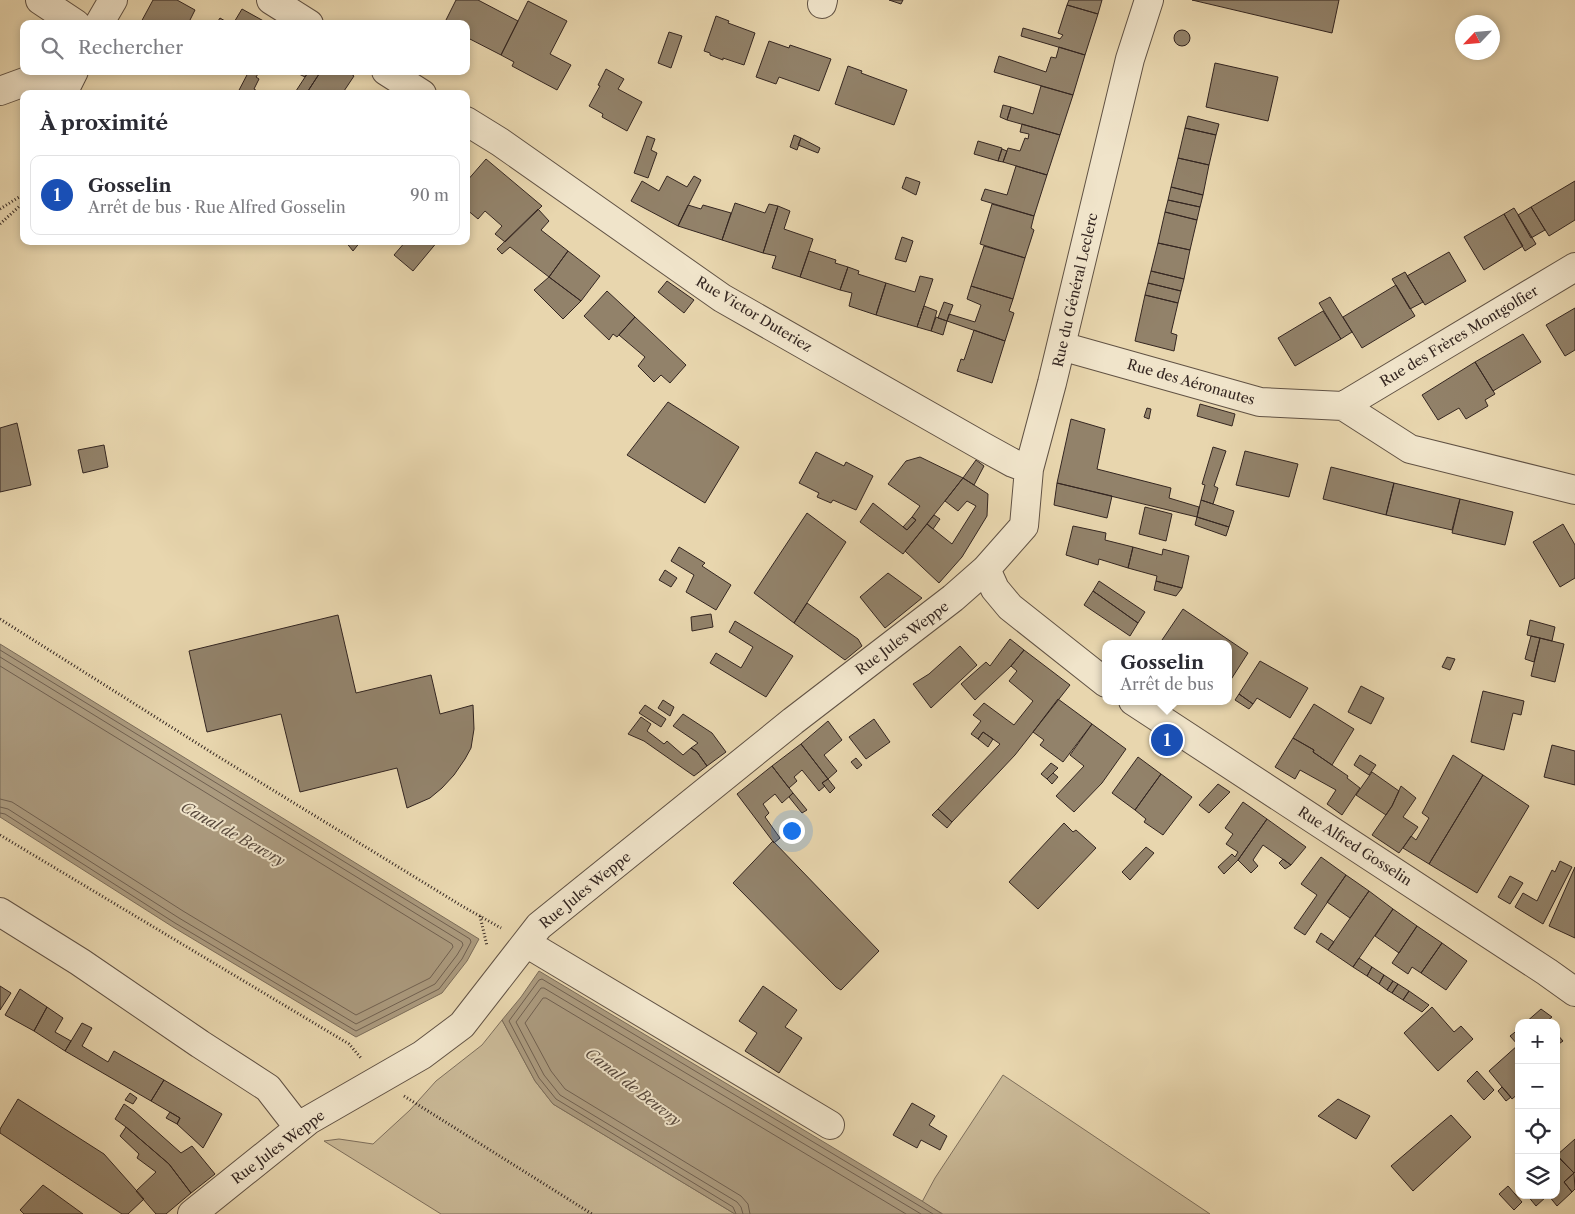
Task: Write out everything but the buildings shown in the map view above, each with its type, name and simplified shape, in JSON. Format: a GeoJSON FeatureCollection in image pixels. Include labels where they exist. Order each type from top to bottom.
{"type":"FeatureCollection","features":[{"type":"Feature","properties":{"kind":"street"},"geometry":{"type":"LineString","coordinates":[[40,0],[70,20]]}},
{"type":"Feature","properties":{"kind":"street"},"geometry":{"type":"LineString","coordinates":[[101,20],[113,0]]}},
{"type":"Feature","properties":{"kind":"street"},"geometry":{"type":"LineString","coordinates":[[271,0],[303,20]]}},
{"type":"Feature","properties":{"kind":"street","name":"Rue du Général Leclerc"},"geometry":{"type":"LineString","coordinates":[[986,569],[1024,526],[1030,468],[1130,59],[1149,0]]}},
{"type":"Feature","properties":{"kind":"street"},"geometry":{"type":"LineString","coordinates":[[0,91],[40,76],[65,89],[72,75]]}},
{"type":"Feature","properties":{"kind":"street"},"geometry":{"type":"LineString","coordinates":[[392,75],[416,90]]}},
{"type":"Feature","properties":{"kind":"street","name":"Rue Victor Duteriez"},"geometry":{"type":"LineString","coordinates":[[470,123],[500,142],[722,298],[989,450],[1013,463],[1030,468]]}},
{"type":"Feature","properties":{"kind":"street","name":"Rue des Frères Montgolfier"},"geometry":{"type":"LineString","coordinates":[[1343,406],[1575,267]]}},
{"type":"Feature","properties":{"kind":"street","name":"Rue des Aéronautes"},"geometry":{"type":"LineString","coordinates":[[1061,346],[1260,402],[1343,406],[1410,449],[1575,490]]}},
{"type":"Feature","properties":{"kind":"street"},"geometry":{"type":"LineString","coordinates":[[986,569],[995,589],[1010,606],[1102,680]]}},
{"type":"Feature","properties":{"kind":"street","name":"Rue Jules Weppe"},"geometry":{"type":"LineString","coordinates":[[192,1214],[309,1120],[422,1055],[462,1025],[539,926],[793,720],[954,598],[986,569]]}},
{"type":"Feature","properties":{"kind":"street","name":"Rue Alfred Gosselin"},"geometry":{"type":"LineString","coordinates":[[1139,705],[1575,992]]}},
{"type":"Feature","properties":{"kind":"street"},"geometry":{"type":"LineString","coordinates":[[0,912],[80,962],[268,1088],[299,1128]]}},
{"type":"Feature","properties":{"kind":"street"},"geometry":{"type":"LineString","coordinates":[[526,942],[830,1125]]}},
{"type":"Feature","properties":{"kind":"path"},"geometry":{"type":"LineString","coordinates":[[0,209],[20,196]]}},
{"type":"Feature","properties":{"kind":"path"},"geometry":{"type":"LineString","coordinates":[[0,224],[20,206]]}},
{"type":"Feature","properties":{"kind":"path"},"geometry":{"type":"LineString","coordinates":[[0,619],[214,754],[526,942]]}},
{"type":"Feature","properties":{"kind":"path"},"geometry":{"type":"LineString","coordinates":[[0,835],[349,1044],[380,1079],[423,1109],[592,1214]]}},
{"type":"Feature","properties":{"kind":"path"},"geometry":{"type":"LineString","coordinates":[[480,916],[487,945],[485,953]]}},
{"type":"Feature","properties":{"kind":"shaded area"},"geometry":{"type":"Polygon","coordinates":[[[502,1020],[535,1081],[553,1104],[735,1214],[441,1214],[324,1141],[339,1139],[373,1144],[410,1110],[436,1081],[482,1045],[502,1020]]]}},
{"type":"Feature","properties":{"kind":"shaded area"},"geometry":{"type":"Polygon","coordinates":[[[1003,1075],[1210,1214],[943,1214],[922,1202],[935,1178],[1003,1075]]]}},
{"type":"Feature","properties":{"kind":"water","name":"Canal de Beuvry"},"geometry":{"type":"Polygon","coordinates":[[[0,644],[479,939],[467,961],[442,993],[356,1037],[173,927],[0,817],[0,644]]]}},
{"type":"Feature","properties":{"kind":"water","name":"Canal de Beuvry"},"geometry":{"type":"Polygon","coordinates":[[[539,971],[942,1214],[735,1214],[553,1104],[535,1081],[502,1020],[539,971]]]}},
{"type":"Feature","properties":{"kind":"place","name":"Gosselin"},"geometry":{"type":"Point","coordinates":[1167,740]}}]}
